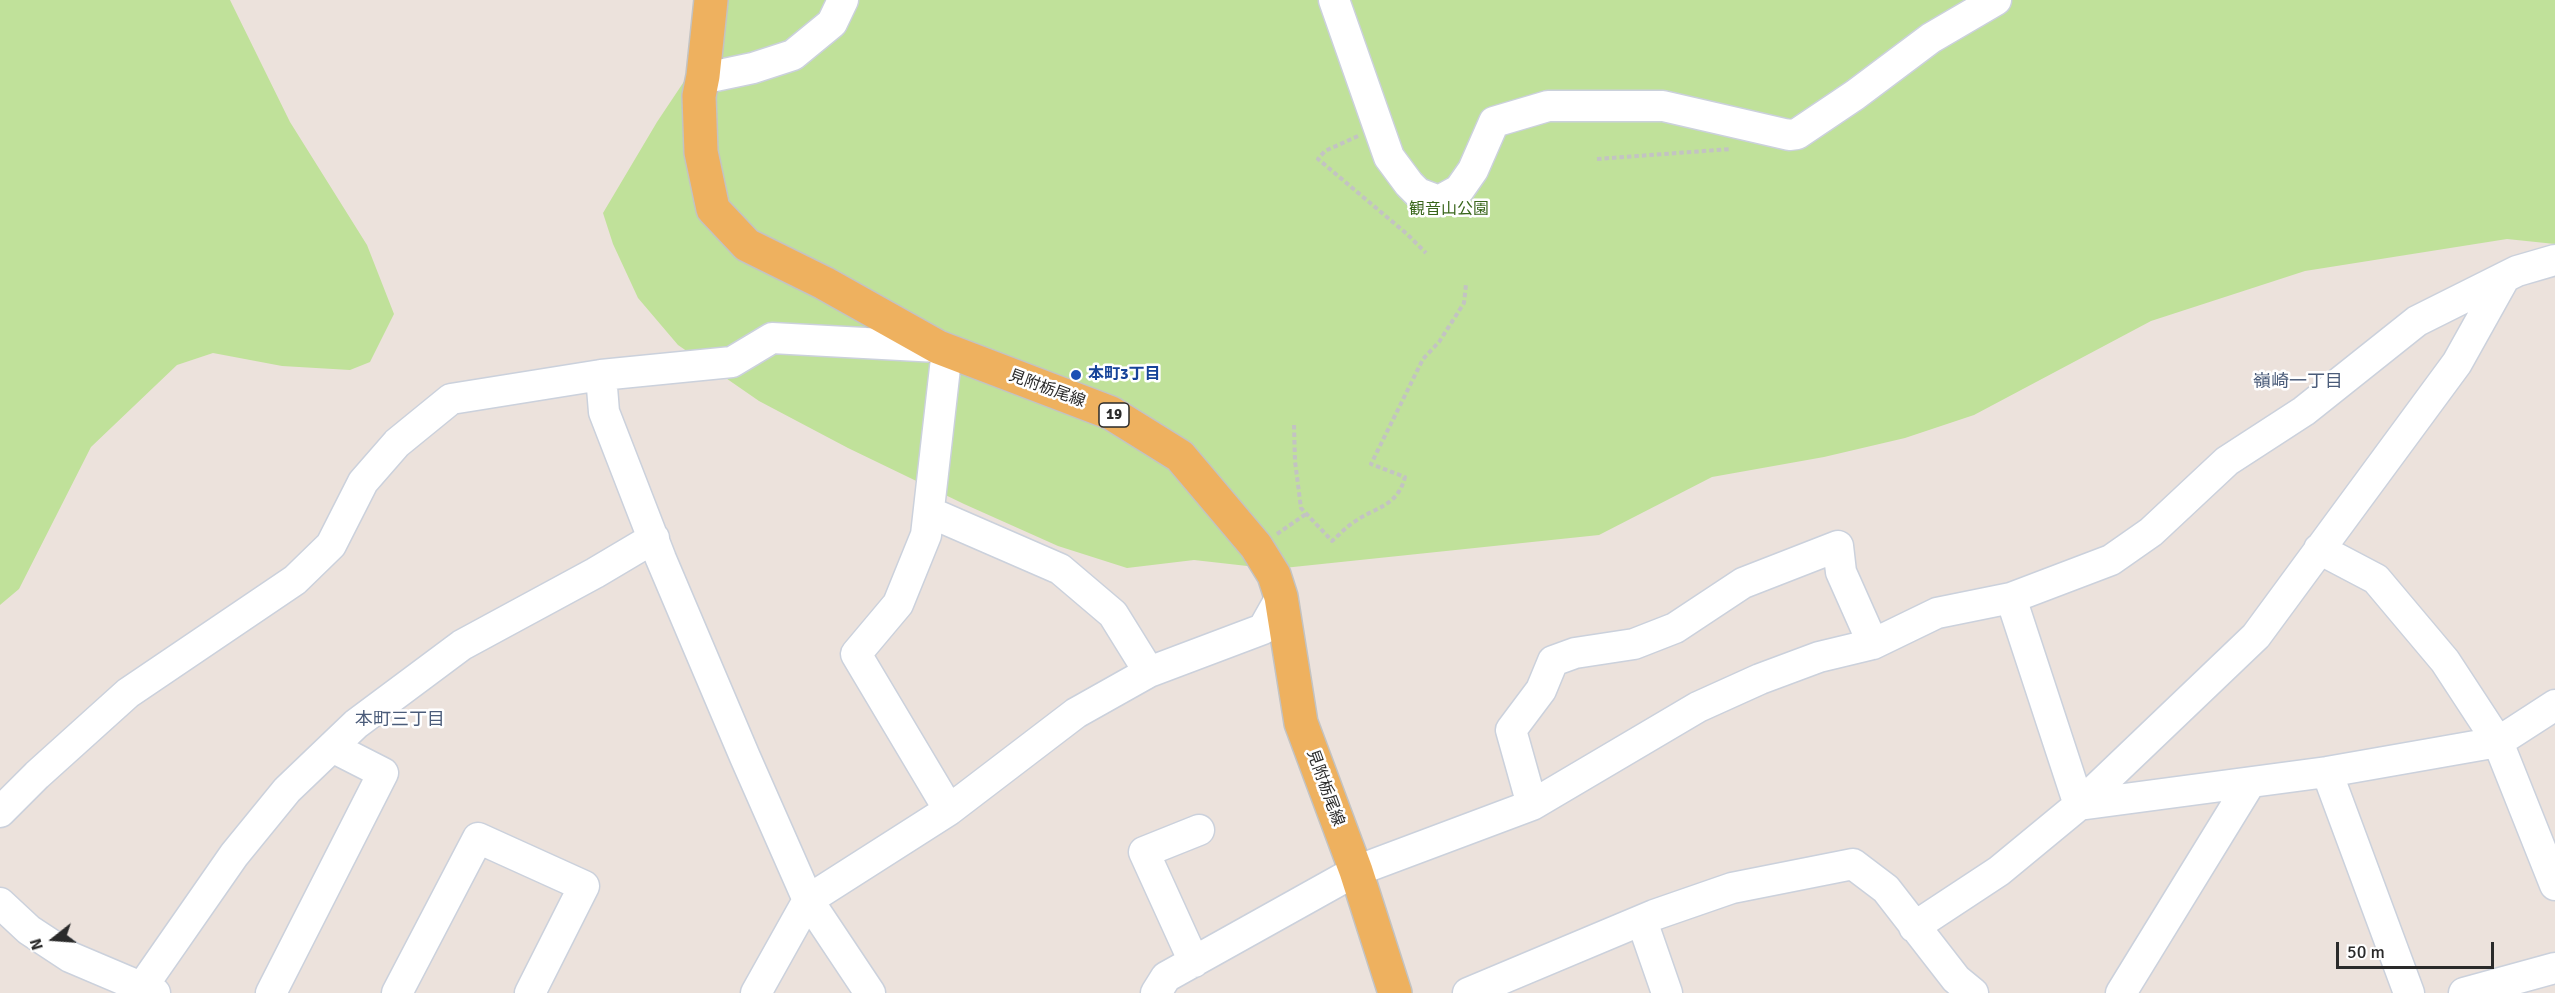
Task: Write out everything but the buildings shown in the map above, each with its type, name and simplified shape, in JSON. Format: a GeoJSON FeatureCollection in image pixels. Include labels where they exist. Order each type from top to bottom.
{"type":"FeatureCollection","features":[{"type":"Feature","properties":{"kind":"main road","name":"見附栃尾線"},"geometry":{"type":"LineString","coordinates":[[711,0],[704,76],[699,96],[701,152],[713,209],[747,245],[824,283],[942,349],[1111,413],[1180,456],[1256,546],[1274,575],[1281,597],[1301,723],[1356,871],[1395,993]]}},
{"type":"Feature","properties":{"kind":"street"},"geometry":{"type":"LineString","coordinates":[[704,76],[734,72],[793,55],[832,23],[843,0]]}},
{"type":"Feature","properties":{"kind":"street"},"geometry":{"type":"LineString","coordinates":[[1334,0],[1389,157],[1418,193],[1439,201],[1459,190],[1473,171],[1494,122],[1548,106],[1663,105],[1789,135],[1797,134],[1855,95],[1931,38],[1996,0]]}},
{"type":"Feature","properties":{"kind":"street"},"geometry":{"type":"LineString","coordinates":[[1164,988],[1194,962],[1356,871],[1532,805],[1698,707],[1760,678],[1820,657],[1872,645],[1937,613],[2011,598],[2111,560],[2151,532],[2227,461],[2304,411],[2417,321],[2517,271],[2555,260]]}},
{"type":"Feature","properties":{"kind":"street"},"geometry":{"type":"LineString","coordinates":[[1914,927],[1999,871],[2079,805],[2256,636],[2457,363],[2505,277]]}},
{"type":"Feature","properties":{"kind":"street"},"geometry":{"type":"LineString","coordinates":[[0,812],[37,775],[128,693],[295,580],[331,545],[363,482],[397,443],[451,399],[601,375],[732,362],[772,338],[942,349],[926,534],[898,604],[856,654],[949,810]]}},
{"type":"Feature","properties":{"kind":"street"},"geometry":{"type":"LineString","coordinates":[[601,375],[604,412],[745,757],[808,900],[870,993]]}},
{"type":"Feature","properties":{"kind":"street"},"geometry":{"type":"LineString","coordinates":[[928,512],[1060,569],[1113,614],[1149,672]]}},
{"type":"Feature","properties":{"kind":"street"},"geometry":{"type":"LineString","coordinates":[[0,903],[29,930],[70,957],[145,991],[234,855],[287,790],[356,724],[462,645],[595,573],[654,538]]}},
{"type":"Feature","properties":{"kind":"street"},"geometry":{"type":"LineString","coordinates":[[1532,805],[1511,730],[1541,690],[1553,661],[1575,653],[1634,644],[1675,628],[1743,583],[1838,546],[1841,572],[1872,645]]}},
{"type":"Feature","properties":{"kind":"street"},"geometry":{"type":"LineString","coordinates":[[2319,549],[2376,579],[2445,660],[2498,742],[2555,885]]}},
{"type":"Feature","properties":{"kind":"street"},"geometry":{"type":"LineString","coordinates":[[756,993],[808,900],[949,810],[1077,713],[1149,672],[1263,629],[1281,597]]}},
{"type":"Feature","properties":{"kind":"street"},"geometry":{"type":"LineString","coordinates":[[2011,598],[2079,805]]}},
{"type":"Feature","properties":{"kind":"street"},"geometry":{"type":"LineString","coordinates":[[2079,805],[2327,772],[2498,742],[2555,705]]}},
{"type":"Feature","properties":{"kind":"street"},"geometry":{"type":"LineString","coordinates":[[271,993],[383,773],[332,747]]}},
{"type":"Feature","properties":{"kind":"street"},"geometry":{"type":"LineString","coordinates":[[2327,772],[2409,993]]}},
{"type":"Feature","properties":{"kind":"street"},"geometry":{"type":"LineString","coordinates":[[2121,993],[2250,783]]}},
{"type":"Feature","properties":{"kind":"street"},"geometry":{"type":"LineString","coordinates":[[1194,962],[1144,852],[1199,830]]}},
{"type":"Feature","properties":{"kind":"street"},"geometry":{"type":"LineString","coordinates":[[397,993],[478,838],[584,886],[530,993]]}},
{"type":"Feature","properties":{"kind":"street"},"geometry":{"type":"LineString","coordinates":[[1468,993],[1642,921],[1732,888],[1853,864],[1886,889],[1958,988]]}},
{"type":"Feature","properties":{"kind":"street"},"geometry":{"type":"LineString","coordinates":[[1642,921],[1667,993]]}},
{"type":"Feature","properties":{"kind":"street"},"geometry":{"type":"LineString","coordinates":[[2464,993],[2555,968]]}},
{"type":"Feature","properties":{"kind":"path"},"geometry":{"type":"LineString","coordinates":[[1377,127],[1325,151],[1318,159],[1407,234],[1426,253]]}},
{"type":"Feature","properties":{"kind":"path"},"geometry":{"type":"LineString","coordinates":[[1598,159],[1734,149]]}},
{"type":"Feature","properties":{"kind":"path"},"geometry":{"type":"LineString","coordinates":[[1294,425],[1295,460],[1301,508],[1332,541],[1354,522],[1387,505],[1401,492],[1405,477],[1371,464],[1423,359],[1439,342],[1464,303],[1466,284]]}},
{"type":"Feature","properties":{"kind":"path"},"geometry":{"type":"LineString","coordinates":[[1256,546],[1286,530],[1306,514]]}},
{"type":"Feature","properties":{"kind":"green space"},"geometry":{"type":"Polygon","coordinates":[[[0,0],[230,0],[290,122],[367,245],[394,314],[370,362],[350,370],[282,366],[213,353],[177,365],[91,447],[19,589],[0,605],[0,0]]]}},
{"type":"Feature","properties":{"kind":"green space","name":"観音山公園"},"geometry":{"type":"Polygon","coordinates":[[[712,0],[2555,0],[2555,244],[2507,239],[2305,271],[2151,321],[1974,415],[1905,438],[1824,457],[1712,477],[1599,535],[1274,569],[1194,560],[1127,568],[1058,546],[964,504],[848,448],[759,401],[678,345],[638,298],[613,244],[603,213],[657,122],[687,77],[712,0]]]}},
{"type":"Feature","properties":{"kind":"place","name":"本町3丁目"},"geometry":{"type":"Point","coordinates":[1076,375]}},
{"type":"Feature","properties":{"kind":"district","name":"嶺崎一丁目"},"geometry":{"type":"Point","coordinates":[2298,382]}},
{"type":"Feature","properties":{"kind":"district","name":"本町三丁目"},"geometry":{"type":"Point","coordinates":[400,720]}}]}
